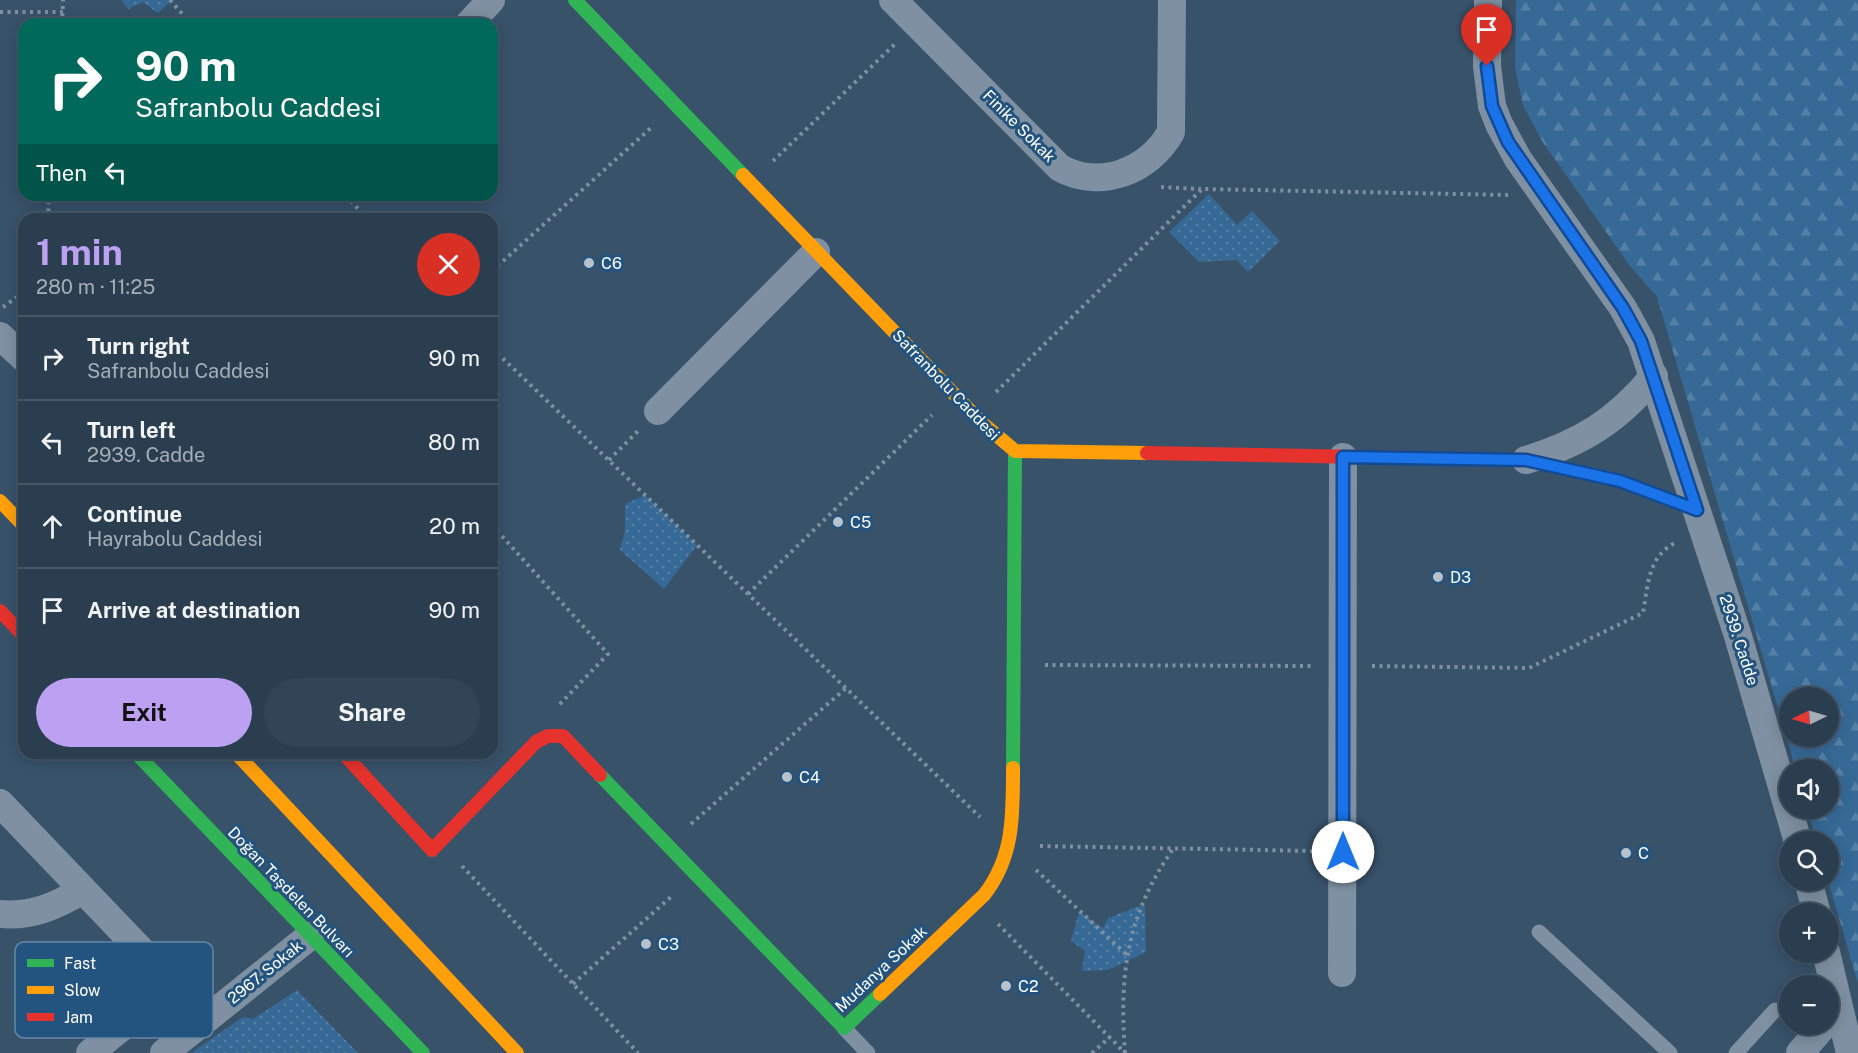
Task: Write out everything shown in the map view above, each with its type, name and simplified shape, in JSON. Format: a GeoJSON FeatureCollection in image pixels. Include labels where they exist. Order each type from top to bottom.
{"type":"FeatureCollection","features":[{"type":"Feature","properties":{"kind":"street"},"geometry":{"type":"LineString","coordinates":[[474,18],[491,0]]}},
{"type":"Feature","properties":{"kind":"street","name":"Safranbolu Caddesi"},"geometry":{"type":"LineString","coordinates":[[575,0],[973,414],[1015,452],[1526,460],[1620,481],[1701,523]]}},
{"type":"Feature","properties":{"kind":"street","name":"Finike Sokak"},"geometry":{"type":"LineString","coordinates":[[893,0],[1060,168],[1080,177],[1099,178],[1119,174],[1139,166],[1163,144],[1172,132],[1172,0]]}},
{"type":"Feature","properties":{"kind":"street","name":"2939. Cadde"},"geometry":{"type":"LineString","coordinates":[[1488,0],[1487,66],[1492,106],[1508,142],[1623,308],[1641,341],[1760,707],[1795,831]]}},
{"type":"Feature","properties":{"kind":"street"},"geometry":{"type":"LineString","coordinates":[[658,411],[816,252]]}},
{"type":"Feature","properties":{"kind":"street"},"geometry":{"type":"LineString","coordinates":[[0,336],[18,352]]}},
{"type":"Feature","properties":{"kind":"street","name":"Safranbolu Caddesi"},"geometry":{"type":"LineString","coordinates":[[1526,460],[1564,447],[1597,430],[1626,408],[1654,376]]}},
{"type":"Feature","properties":{"kind":"street","name":"Mudanya Sokak"},"geometry":{"type":"LineString","coordinates":[[548,736],[563,736],[844,1028],[976,902],[999,874],[1009,845],[1013,812],[1015,452]]}},
{"type":"Feature","properties":{"kind":"street"},"geometry":{"type":"LineString","coordinates":[[1342,973],[1343,457]]}},
{"type":"Feature","properties":{"kind":"street"},"geometry":{"type":"LineString","coordinates":[[0,501],[18,520]]}},
{"type":"Feature","properties":{"kind":"street"},"geometry":{"type":"LineString","coordinates":[[0,611],[18,630]]}},
{"type":"Feature","properties":{"kind":"street"},"geometry":{"type":"LineString","coordinates":[[349,759],[435,846],[536,742],[548,736]]}},
{"type":"Feature","properties":{"kind":"street","name":"Doğan Taşdelen Bulvarı"},"geometry":{"type":"LineString","coordinates":[[142,759],[423,1053]]}},
{"type":"Feature","properties":{"kind":"street"},"geometry":{"type":"LineString","coordinates":[[242,759],[517,1053]]}},
{"type":"Feature","properties":{"kind":"street"},"geometry":{"type":"LineString","coordinates":[[0,803],[133,942]]}},
{"type":"Feature","properties":{"kind":"street"},"geometry":{"type":"LineString","coordinates":[[0,914],[34,913],[52,907],[83,890]]}},
{"type":"Feature","properties":{"kind":"street","name":"2967. Sokak"},"geometry":{"type":"LineString","coordinates":[[213,1014],[310,936]]}},
{"type":"Feature","properties":{"kind":"street"},"geometry":{"type":"LineString","coordinates":[[1839,1033],[1850,1053]]}},
{"type":"Feature","properties":{"kind":"street"},"geometry":{"type":"LineString","coordinates":[[1800,1053],[1816,1035]]}},
{"type":"Feature","properties":{"kind":"street"},"geometry":{"type":"LineString","coordinates":[[90,1053],[108,1038]]}},
{"type":"Feature","properties":{"kind":"street","name":"2967. Sokak"},"geometry":{"type":"LineString","coordinates":[[164,1053],[183,1038]]}},
{"type":"Feature","properties":{"kind":"lane"},"geometry":{"type":"LineString","coordinates":[[1539,932],[1670,1053]]}},
{"type":"Feature","properties":{"kind":"lane"},"geometry":{"type":"LineString","coordinates":[[1736,1053],[1775,1010]]}},
{"type":"Feature","properties":{"kind":"lane"},"geometry":{"type":"LineString","coordinates":[[844,1028],[868,1053]]}},
{"type":"Feature","properties":{"kind":"path"},"geometry":{"type":"LineString","coordinates":[[62,18],[63,0]]}},
{"type":"Feature","properties":{"kind":"path"},"geometry":{"type":"LineString","coordinates":[[170,0],[186,18]]}},
{"type":"Feature","properties":{"kind":"path"},"geometry":{"type":"LineString","coordinates":[[0,12],[63,12]]}},
{"type":"Feature","properties":{"kind":"path"},"geometry":{"type":"LineString","coordinates":[[751,183],[916,23]]}},
{"type":"Feature","properties":{"kind":"path"},"geometry":{"type":"LineString","coordinates":[[498,266],[676,105]]}},
{"type":"Feature","properties":{"kind":"path"},"geometry":{"type":"LineString","coordinates":[[973,414],[1202,189],[1545,196]]}},
{"type":"Feature","properties":{"kind":"path"},"geometry":{"type":"LineString","coordinates":[[352,201],[362,213]]}},
{"type":"Feature","properties":{"kind":"path"},"geometry":{"type":"LineString","coordinates":[[0,309],[18,296]]}},
{"type":"Feature","properties":{"kind":"path"},"geometry":{"type":"LineString","coordinates":[[498,354],[1009,845],[1127,955]]}},
{"type":"Feature","properties":{"kind":"path"},"geometry":{"type":"LineString","coordinates":[[748,594],[954,394]]}},
{"type":"Feature","properties":{"kind":"path"},"geometry":{"type":"LineString","coordinates":[[609,460],[658,411]]}},
{"type":"Feature","properties":{"kind":"path"},"geometry":{"type":"LineString","coordinates":[[1014,665],[1529,668],[1644,613],[1650,570],[1659,554],[1680,541],[1701,523]]}},
{"type":"Feature","properties":{"kind":"path"},"geometry":{"type":"LineString","coordinates":[[498,532],[608,654],[539,725],[548,736]]}},
{"type":"Feature","properties":{"kind":"path"},"geometry":{"type":"LineString","coordinates":[[667,844],[846,688]]}},
{"type":"Feature","properties":{"kind":"path"},"geometry":{"type":"LineString","coordinates":[[1009,845],[1343,852]]}},
{"type":"Feature","properties":{"kind":"path"},"geometry":{"type":"LineString","coordinates":[[435,846],[573,984],[638,1053]]}},
{"type":"Feature","properties":{"kind":"path"},"geometry":{"type":"LineString","coordinates":[[1125,1053],[1122,1013],[1127,955],[1140,906],[1155,875],[1174,848]]}},
{"type":"Feature","properties":{"kind":"path"},"geometry":{"type":"LineString","coordinates":[[573,984],[695,874]]}},
{"type":"Feature","properties":{"kind":"path"},"geometry":{"type":"LineString","coordinates":[[976,902],[1125,1053]]}},
{"type":"Feature","properties":{"kind":"path"},"geometry":{"type":"LineString","coordinates":[[1092,1053],[1110,1037]]}},
{"type":"Feature","properties":{"kind":"green space"},"geometry":{"type":"Polygon","coordinates":[[[122,0],[172,0],[158,13],[143,2],[128,9],[122,0]]]}},
{"type":"Feature","properties":{"kind":"green space"},"geometry":{"type":"Polygon","coordinates":[[[1516,0],[1858,0],[1858,983],[1839,918],[1839,903],[1834,903],[1831,891],[1839,891],[1839,831],[1814,831],[1810,819],[1839,819],[1839,759],[1793,759],[1790,747],[1839,747],[1839,687],[1779,687],[1779,711],[1657,297],[1630,266],[1542,141],[1523,105],[1515,67],[1516,0]]]}},
{"type":"Feature","properties":{"kind":"green space"},"geometry":{"type":"Polygon","coordinates":[[[1209,194],[1237,225],[1252,211],[1280,241],[1248,272],[1237,260],[1199,262],[1169,232],[1209,194]]]}},
{"type":"Feature","properties":{"kind":"green space"},"geometry":{"type":"Polygon","coordinates":[[[645,495],[697,545],[664,589],[620,550],[625,530],[625,504],[645,495]]]}},
{"type":"Feature","properties":{"kind":"green space"},"geometry":{"type":"Polygon","coordinates":[[[1139,906],[1145,906],[1146,952],[1108,970],[1082,971],[1085,951],[1071,941],[1079,912],[1103,928],[1108,918],[1139,906]]]}},
{"type":"Feature","properties":{"kind":"green space"},"geometry":{"type":"Polygon","coordinates":[[[297,990],[358,1053],[191,1053],[243,1017],[253,1019],[297,990]]]}},
{"type":"Feature","properties":{"kind":"traffic: fast"},"geometry":{"type":"LineString","coordinates":[[575,0],[743,175]]}},
{"type":"Feature","properties":{"kind":"traffic: fast"},"geometry":{"type":"LineString","coordinates":[[1013,768],[1015,451]]}},
{"type":"Feature","properties":{"kind":"traffic: fast"},"geometry":{"type":"LineString","coordinates":[[142,759],[423,1053]]}},
{"type":"Feature","properties":{"kind":"traffic: fast"},"geometry":{"type":"LineString","coordinates":[[600,775],[844,1028],[880,994]]}},
{"type":"Feature","properties":{"kind":"traffic: slow"},"geometry":{"type":"LineString","coordinates":[[743,175],[981,422],[1015,451],[1147,453]]}},
{"type":"Feature","properties":{"kind":"traffic: slow"},"geometry":{"type":"LineString","coordinates":[[1545,464],[1620,481],[1697,510]]}},
{"type":"Feature","properties":{"kind":"traffic: slow"},"geometry":{"type":"LineString","coordinates":[[0,501],[18,520]]}},
{"type":"Feature","properties":{"kind":"traffic: slow"},"geometry":{"type":"LineString","coordinates":[[242,759],[517,1053]]}},
{"type":"Feature","properties":{"kind":"traffic: slow"},"geometry":{"type":"LineString","coordinates":[[880,994],[984,895],[994,881],[1010,835],[1013,768]]}},
{"type":"Feature","properties":{"kind":"traffic: jam"},"geometry":{"type":"LineString","coordinates":[[1147,453],[1526,460],[1545,464]]}},
{"type":"Feature","properties":{"kind":"traffic: jam"},"geometry":{"type":"LineString","coordinates":[[0,611],[18,630]]}},
{"type":"Feature","properties":{"kind":"traffic: jam"},"geometry":{"type":"LineString","coordinates":[[349,759],[432,850],[536,742],[548,736],[563,736],[600,775]]}},
{"type":"Feature","properties":{"kind":"place","name":"C6"},"geometry":{"type":"Point","coordinates":[589,263]}},
{"type":"Feature","properties":{"kind":"place","name":"C5"},"geometry":{"type":"Point","coordinates":[838,522]}},
{"type":"Feature","properties":{"kind":"place","name":"D3"},"geometry":{"type":"Point","coordinates":[1438,577]}},
{"type":"Feature","properties":{"kind":"place","name":"C4"},"geometry":{"type":"Point","coordinates":[787,777]}},
{"type":"Feature","properties":{"kind":"place","name":"C"},"geometry":{"type":"Point","coordinates":[1626,853]}},
{"type":"Feature","properties":{"kind":"place","name":"C3"},"geometry":{"type":"Point","coordinates":[646,944]}},
{"type":"Feature","properties":{"kind":"place","name":"C2"},"geometry":{"type":"Point","coordinates":[1006,986]}},
{"type":"Feature","properties":{"kind":"route"},"geometry":{"type":"LineString","coordinates":[[1343,852],[1343,457],[1526,460],[1620,481],[1697,510],[1641,341],[1623,308],[1508,142],[1492,106],[1487,66]]}}]}
